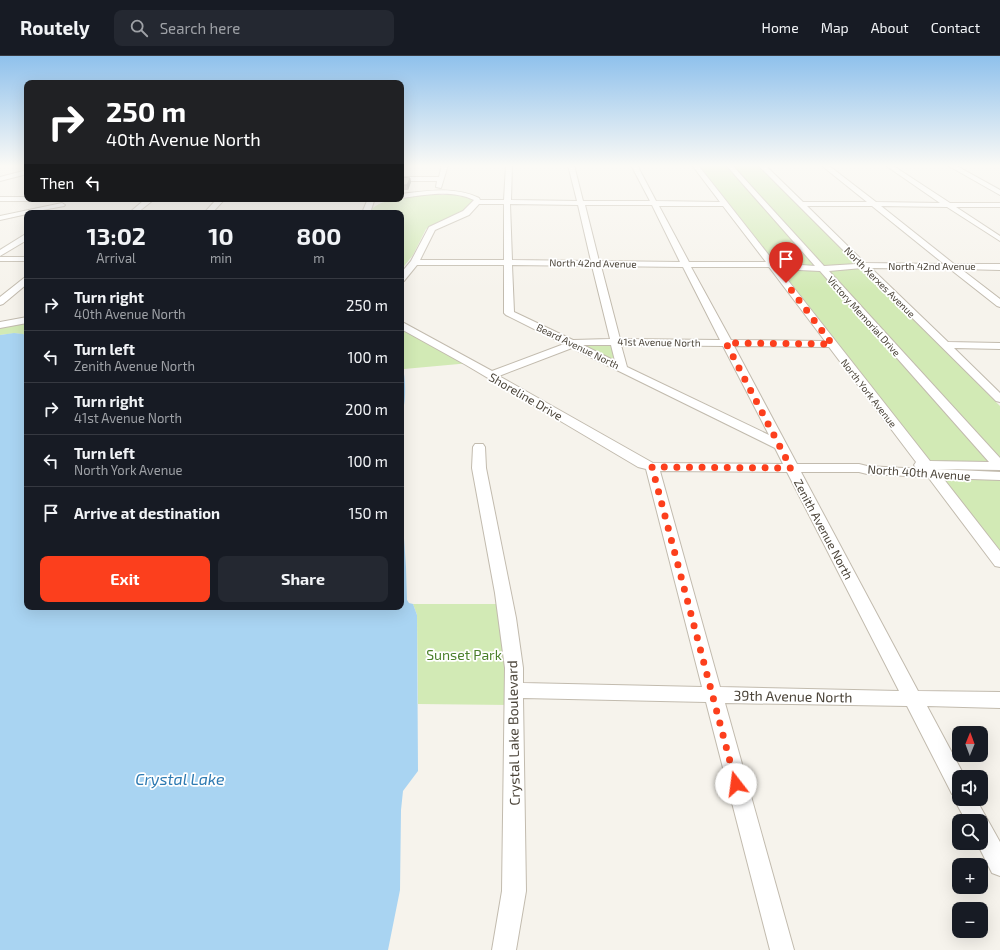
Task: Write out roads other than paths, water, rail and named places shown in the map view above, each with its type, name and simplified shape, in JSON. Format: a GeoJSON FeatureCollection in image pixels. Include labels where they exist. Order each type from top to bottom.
{"type":"FeatureCollection","features":[{"type":"Feature","properties":{"kind":"street"},"geometry":{"type":"LineString","coordinates":[[41,210],[55,207]]}},
{"type":"Feature","properties":{"kind":"street"},"geometry":{"type":"LineString","coordinates":[[404,275],[415,262],[432,229],[466,213],[472,207]]}},
{"type":"Feature","properties":{"kind":"street","name":"Beard Avenue North"},"geometry":{"type":"LineString","coordinates":[[507,207],[509,313],[779,445]]}},
{"type":"Feature","properties":{"kind":"street"},"geometry":{"type":"LineString","coordinates":[[581,207],[597,263],[622,368]]}},
{"type":"Feature","properties":{"kind":"street","name":"Zenith Avenue North"},"geometry":{"type":"LineString","coordinates":[[656,207],[791,468],[952,773]]}},
{"type":"Feature","properties":{"kind":"street","name":"North York Avenue"},"geometry":{"type":"LineString","coordinates":[[726,207],[1000,562]]}},
{"type":"Feature","properties":{"kind":"street","name":"Victory Memorial Drive"},"geometry":{"type":"LineString","coordinates":[[766,207],[1000,466]]}},
{"type":"Feature","properties":{"kind":"street","name":"North Xerxes Avenue"},"geometry":{"type":"LineString","coordinates":[[804,207],[1000,399]]}},
{"type":"Feature","properties":{"kind":"street"},"geometry":{"type":"LineString","coordinates":[[876,207],[1000,304]]}},
{"type":"Feature","properties":{"kind":"street"},"geometry":{"type":"LineString","coordinates":[[951,207],[1000,239]]}},
{"type":"Feature","properties":{"kind":"street"},"geometry":{"type":"LineString","coordinates":[[0,218],[24,214]]}},
{"type":"Feature","properties":{"kind":"street"},"geometry":{"type":"LineString","coordinates":[[0,254],[24,238]]}},
{"type":"Feature","properties":{"kind":"street"},"geometry":{"type":"LineString","coordinates":[[0,259],[24,259]]}},
{"type":"Feature","properties":{"kind":"street","name":"North 42nd Avenue"},"geometry":{"type":"LineString","coordinates":[[415,262],[772,265],[782,267],[818,265],[857,268],[864,266],[1000,266]]}},
{"type":"Feature","properties":{"kind":"street"},"geometry":{"type":"LineString","coordinates":[[0,302],[24,282]]}},
{"type":"Feature","properties":{"kind":"street"},"geometry":{"type":"LineString","coordinates":[[0,325],[24,321]]}},
{"type":"Feature","properties":{"kind":"street","name":"Shoreline Drive"},"geometry":{"type":"LineString","coordinates":[[404,327],[491,375],[643,464],[652,467]]}},
{"type":"Feature","properties":{"kind":"street","name":"41st Avenue North"},"geometry":{"type":"LineString","coordinates":[[491,375],[577,342],[832,344]]}},
{"type":"Feature","properties":{"kind":"street"},"geometry":{"type":"LineString","coordinates":[[945,345],[1000,346]]}},
{"type":"Feature","properties":{"kind":"street","name":"Crystal Lake Boulevard"},"geometry":{"type":"LineString","coordinates":[[479,447],[479,468],[511,638],[514,690],[514,891],[504,950]]}},
{"type":"Feature","properties":{"kind":"street","name":"North 40th Avenue"},"geometry":{"type":"LineString","coordinates":[[652,467],[859,468],[867,470],[928,470],[1000,466]]}},
{"type":"Feature","properties":{"kind":"street"},"geometry":{"type":"LineString","coordinates":[[652,467],[782,950]]}},
{"type":"Feature","properties":{"kind":"street","name":"North 40th Avenue"},"geometry":{"type":"LineString","coordinates":[[928,470],[1000,476]]}},
{"type":"Feature","properties":{"kind":"street","name":"39th Avenue North"},"geometry":{"type":"LineString","coordinates":[[514,690],[1000,700]]}},
{"type":"Feature","properties":{"kind":"street"},"geometry":{"type":"LineString","coordinates":[[988,842],[1000,865]]}},
{"type":"Feature","properties":{"kind":"water","name":"Crystal Lake"},"geometry":{"type":"Polygon","coordinates":[[[14,333],[24,334],[24,610],[404,610],[404,538],[407,600],[409,603],[413,604],[417,615],[418,771],[403,791],[401,810],[400,890],[388,950],[0,950],[0,335],[14,333]]]}},
{"type":"Feature","properties":{"kind":"water"},"geometry":{"type":"Polygon","coordinates":[[[404,373],[405,388],[404,404],[404,373]]]}},
{"type":"Feature","properties":{"kind":"park label","name":"Sunset Park"},"geometry":{"type":"Point","coordinates":[464,654]}}]}
